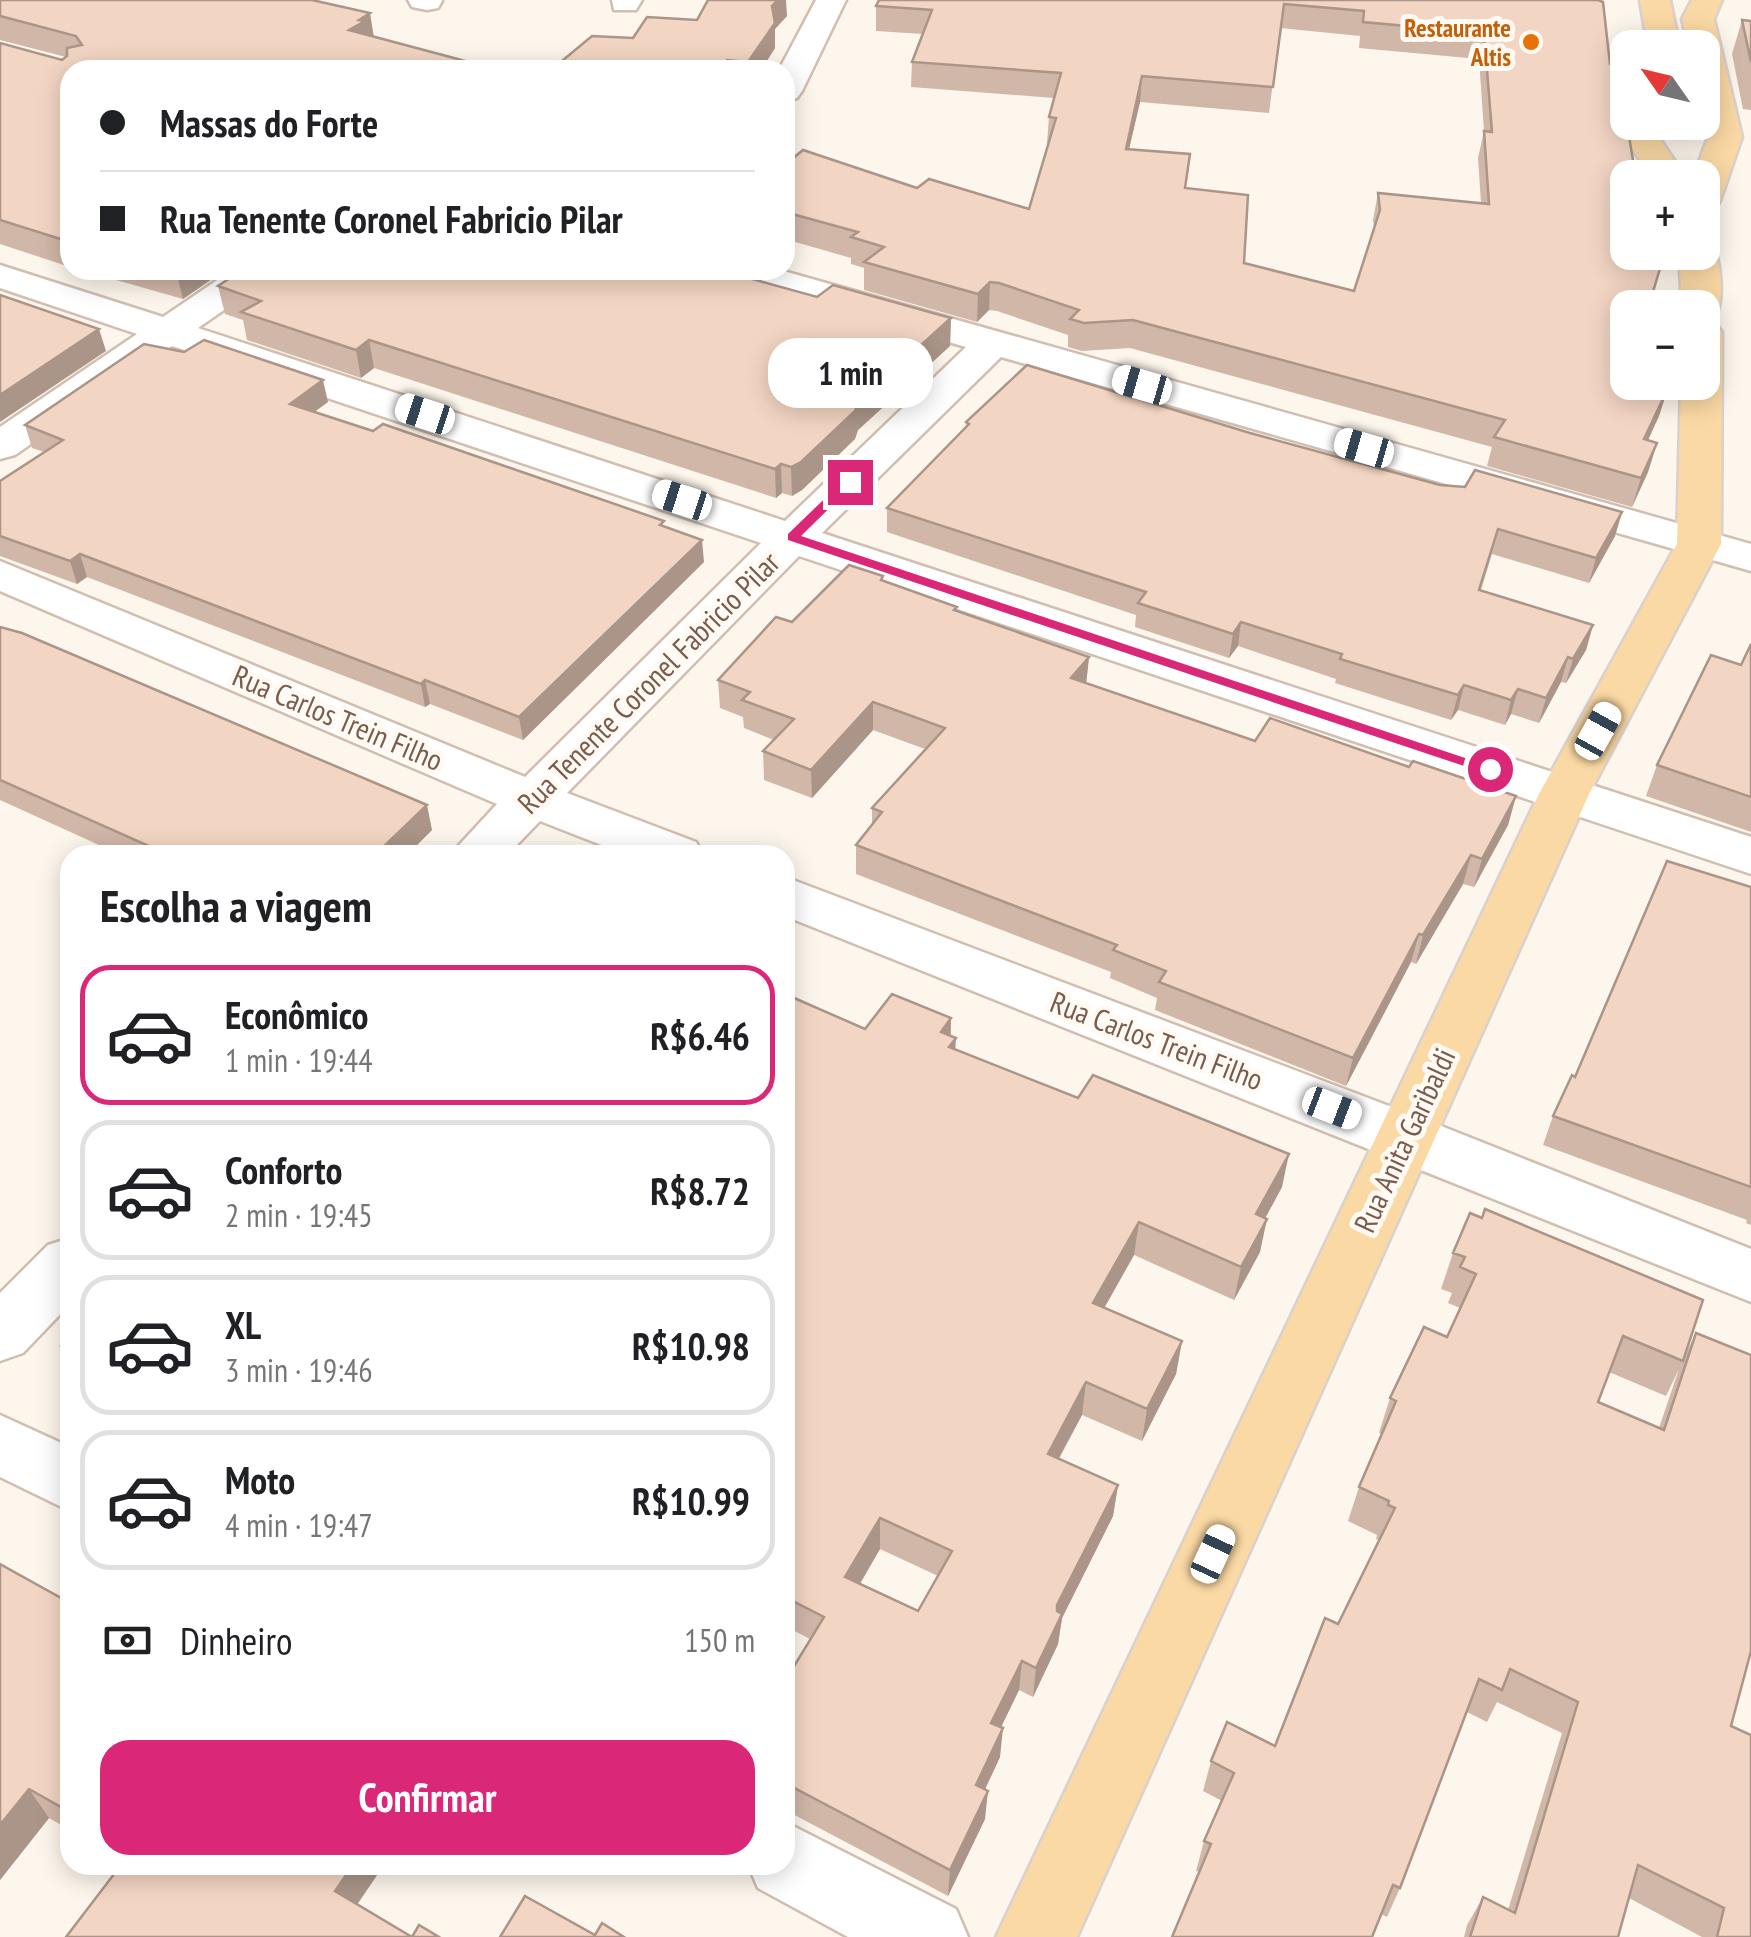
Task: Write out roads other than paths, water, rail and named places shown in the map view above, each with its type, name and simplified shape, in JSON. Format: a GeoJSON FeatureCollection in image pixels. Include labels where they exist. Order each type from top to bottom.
{"type":"FeatureCollection","features":[{"type":"Feature","properties":{"kind":"main road"},"geometry":{"type":"LineString","coordinates":[[1655,0],[1661,30]]}},
{"type":"Feature","properties":{"kind":"main road"},"geometry":{"type":"LineString","coordinates":[[1707,0],[1698,20],[1725,136],[1717,160]]}},
{"type":"Feature","properties":{"kind":"main road"},"geometry":{"type":"LineString","coordinates":[[1682,141],[1686,160]]}},
{"type":"Feature","properties":{"kind":"main road","name":"Rua Anita Garibaldi"},"geometry":{"type":"LineString","coordinates":[[1036,1937],[1564,794],[1699,544],[1701,400]]}},
{"type":"Feature","properties":{"kind":"street"},"geometry":{"type":"LineString","coordinates":[[795,72],[831,0]]}},
{"type":"Feature","properties":{"kind":"street"},"geometry":{"type":"LineString","coordinates":[[0,276],[1751,856]]}},
{"type":"Feature","properties":{"kind":"street"},"geometry":{"type":"LineString","coordinates":[[0,446],[243,280]]}},
{"type":"Feature","properties":{"kind":"street"},"geometry":{"type":"LineString","coordinates":[[773,280],[1751,558]]}},
{"type":"Feature","properties":{"kind":"street","name":"Rua Tenente Coronel Fabricio Pilar"},"geometry":{"type":"LineString","coordinates":[[486,845],[792,537],[993,343]]}},
{"type":"Feature","properties":{"kind":"street","name":"Rua Carlos Trein Filho"},"geometry":{"type":"LineString","coordinates":[[0,575],[532,799],[652,845]]}},
{"type":"Feature","properties":{"kind":"street","name":"Rua Carlos Trein Filho"},"geometry":{"type":"LineString","coordinates":[[795,900],[1406,1136],[1751,1276]]}},
{"type":"Feature","properties":{"kind":"street"},"geometry":{"type":"LineString","coordinates":[[0,1334],[60,1273]]}},
{"type":"Feature","properties":{"kind":"street"},"geometry":{"type":"LineString","coordinates":[[0,1444],[60,1476]]}},
{"type":"Feature","properties":{"kind":"street"},"geometry":{"type":"LineString","coordinates":[[795,1866],[928,1937]]}},
{"type":"Feature","properties":{"kind":"place","name":"Restaurante Altis"},"geometry":{"type":"Point","coordinates":[1531,42]}}]}
